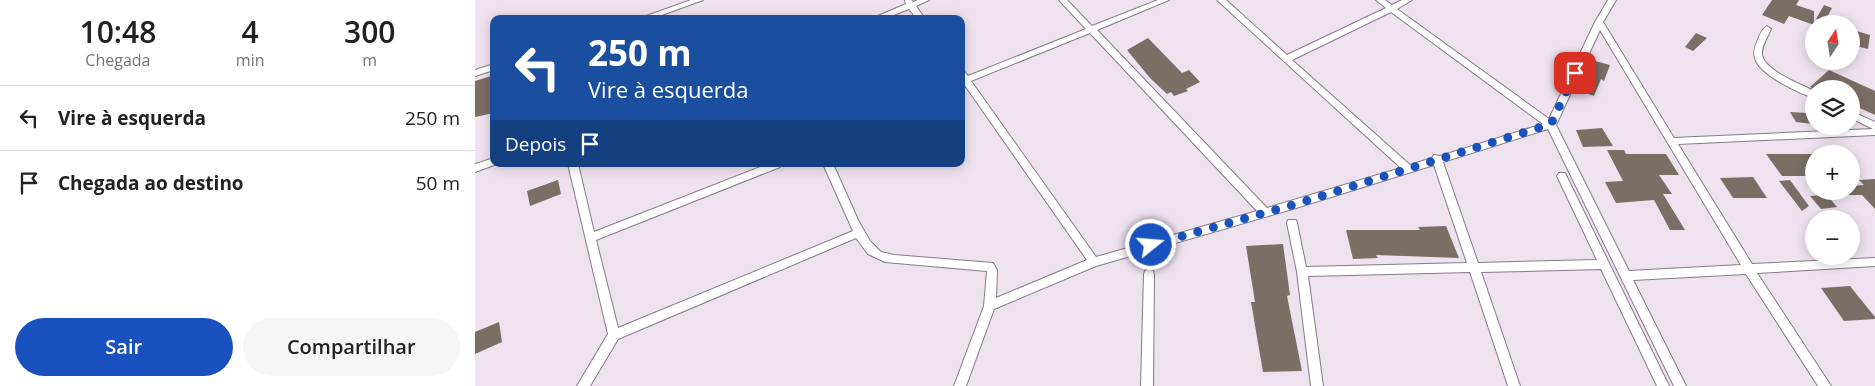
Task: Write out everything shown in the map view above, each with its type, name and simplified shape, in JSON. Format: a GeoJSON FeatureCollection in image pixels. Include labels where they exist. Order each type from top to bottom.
{"type":"FeatureCollection","features":[{"type":"Feature","properties":{"kind":"street"},"geometry":{"type":"LineString","coordinates":[[654,15],[699,0]]}},
{"type":"Feature","properties":{"kind":"street"},"geometry":{"type":"LineString","coordinates":[[884,15],[909,3],[925,0]]}},
{"type":"Feature","properties":{"kind":"street"},"geometry":{"type":"LineString","coordinates":[[1063,0],[1264,212]]}},
{"type":"Feature","properties":{"kind":"street"},"geometry":{"type":"LineString","coordinates":[[965,77],[1165,0]]}},
{"type":"Feature","properties":{"kind":"street"},"geometry":{"type":"LineString","coordinates":[[1221,0],[1407,168]]}},
{"type":"Feature","properties":{"kind":"street"},"geometry":{"type":"LineString","coordinates":[[1380,0],[1551,124],[1680,386]]}},
{"type":"Feature","properties":{"kind":"street"},"geometry":{"type":"LineString","coordinates":[[1287,59],[1408,0]]}},
{"type":"Feature","properties":{"kind":"street"},"geometry":{"type":"LineString","coordinates":[[990,306],[1094,262],[1551,124],[1599,22],[1612,0]]}},
{"type":"Feature","properties":{"kind":"street"},"geometry":{"type":"LineString","coordinates":[[909,3],[918,15]]}},
{"type":"Feature","properties":{"kind":"street"},"geometry":{"type":"LineString","coordinates":[[1599,22],[1673,141],[1750,271],[1825,386]]}},
{"type":"Feature","properties":{"kind":"street"},"geometry":{"type":"LineString","coordinates":[[1767,29],[1758,55],[1761,64],[1774,74],[1805,90]]}},
{"type":"Feature","properties":{"kind":"street"},"geometry":{"type":"LineString","coordinates":[[475,73],[490,68]]}},
{"type":"Feature","properties":{"kind":"street"},"geometry":{"type":"LineString","coordinates":[[965,81],[1094,262]]}},
{"type":"Feature","properties":{"kind":"street"},"geometry":{"type":"LineString","coordinates":[[1860,118],[1875,126]]}},
{"type":"Feature","properties":{"kind":"street"},"geometry":{"type":"LineString","coordinates":[[1673,141],[1875,132]]}},
{"type":"Feature","properties":{"kind":"street"},"geometry":{"type":"LineString","coordinates":[[1437,158],[1514,386]]}},
{"type":"Feature","properties":{"kind":"street"},"geometry":{"type":"LineString","coordinates":[[475,168],[490,162]]}},
{"type":"Feature","properties":{"kind":"street"},"geometry":{"type":"LineString","coordinates":[[574,167],[614,335]]}},
{"type":"Feature","properties":{"kind":"street"},"geometry":{"type":"LineString","coordinates":[[590,238],[769,167]]}},
{"type":"Feature","properties":{"kind":"street"},"geometry":{"type":"LineString","coordinates":[[829,167],[860,232],[871,250],[880,256],[989,266],[992,270],[990,306],[960,386]]}},
{"type":"Feature","properties":{"kind":"street"},"geometry":{"type":"LineString","coordinates":[[1562,176],[1663,386]]}},
{"type":"Feature","properties":{"kind":"street"},"geometry":{"type":"LineString","coordinates":[[1292,223],[1302,272],[1317,386]]}},
{"type":"Feature","properties":{"kind":"street"},"geometry":{"type":"LineString","coordinates":[[583,386],[614,335],[860,232]]}},
{"type":"Feature","properties":{"kind":"street"},"geometry":{"type":"LineString","coordinates":[[1626,276],[1750,271],[1875,262]]}},
{"type":"Feature","properties":{"kind":"street"},"geometry":{"type":"LineString","coordinates":[[1302,272],[1604,264]]}},
{"type":"Feature","properties":{"kind":"street"},"geometry":{"type":"LineString","coordinates":[[1147,386],[1149,274]]}},
{"type":"Feature","properties":{"kind":"building"},"geometry":{"type":"Polygon","coordinates":[[[1772,0],[1799,0],[1796,5],[1814,11],[1814,15],[1805,15],[1805,22],[1789,16],[1784,24],[1762,15],[1772,0]]]}},
{"type":"Feature","properties":{"kind":"building"},"geometry":{"type":"Polygon","coordinates":[[[1824,5],[1832,8],[1828,15],[1818,15],[1824,5]]]}},
{"type":"Feature","properties":{"kind":"building"},"geometry":{"type":"Polygon","coordinates":[[[1860,32],[1870,35],[1868,49],[1860,47],[1860,32]]]}},
{"type":"Feature","properties":{"kind":"building"},"geometry":{"type":"Polygon","coordinates":[[[1696,33],[1707,38],[1693,51],[1685,47],[1696,33]]]}},
{"type":"Feature","properties":{"kind":"building"},"geometry":{"type":"Polygon","coordinates":[[[1148,38],[1182,73],[1189,70],[1200,82],[1186,89],[1188,91],[1174,96],[1171,92],[1167,94],[1150,78],[1127,50],[1148,38]]]}},
{"type":"Feature","properties":{"kind":"building"},"geometry":{"type":"Polygon","coordinates":[[[1595,61],[1610,65],[1604,81],[1601,79],[1594,96],[1580,91],[1595,61]]]}},
{"type":"Feature","properties":{"kind":"building"},"geometry":{"type":"Polygon","coordinates":[[[1829,70],[1851,80],[1818,80],[1829,70]]]}},
{"type":"Feature","properties":{"kind":"building"},"geometry":{"type":"Polygon","coordinates":[[[490,76],[490,114],[475,117],[475,81],[490,76]]]}},
{"type":"Feature","properties":{"kind":"building"},"geometry":{"type":"Polygon","coordinates":[[[1860,84],[1875,91],[1875,115],[1860,108],[1860,84]]]}},
{"type":"Feature","properties":{"kind":"building"},"geometry":{"type":"Polygon","coordinates":[[[1790,112],[1805,113],[1805,123],[1796,122],[1790,112]]]}},
{"type":"Feature","properties":{"kind":"building"},"geometry":{"type":"Polygon","coordinates":[[[1602,128],[1613,146],[1583,147],[1576,130],[1602,128]]]}},
{"type":"Feature","properties":{"kind":"building"},"geometry":{"type":"Polygon","coordinates":[[[1607,150],[1624,150],[1626,154],[1666,154],[1679,175],[1659,175],[1672,194],[1663,194],[1685,230],[1670,230],[1654,200],[1616,203],[1605,182],[1623,181],[1607,150]]]}},
{"type":"Feature","properties":{"kind":"building"},"geometry":{"type":"Polygon","coordinates":[[[1766,154],[1805,154],[1805,176],[1782,176],[1766,154]]]}},
{"type":"Feature","properties":{"kind":"building"},"geometry":{"type":"Polygon","coordinates":[[[1753,177],[1767,198],[1733,198],[1720,178],[1753,177]]]}},
{"type":"Feature","properties":{"kind":"building"},"geometry":{"type":"Polygon","coordinates":[[[1875,179],[1875,209],[1860,195],[1860,185],[1864,185],[1860,180],[1875,179]]]}},
{"type":"Feature","properties":{"kind":"building"},"geometry":{"type":"Polygon","coordinates":[[[558,180],[561,194],[530,206],[527,191],[558,180]]]}},
{"type":"Feature","properties":{"kind":"building"},"geometry":{"type":"Polygon","coordinates":[[[1790,180],[1809,206],[1802,211],[1779,181],[1790,180]]]}},
{"type":"Feature","properties":{"kind":"building"},"geometry":{"type":"Polygon","coordinates":[[[1813,200],[1831,200],[1837,207],[1821,209],[1813,200]]]}},
{"type":"Feature","properties":{"kind":"building"},"geometry":{"type":"Polygon","coordinates":[[[1446,226],[1459,258],[1376,255],[1378,258],[1353,259],[1346,230],[1420,230],[1418,227],[1446,226]]]}},
{"type":"Feature","properties":{"kind":"building"},"geometry":{"type":"Polygon","coordinates":[[[1283,244],[1290,295],[1287,296],[1302,371],[1263,372],[1251,302],[1255,302],[1246,246],[1283,244]]]}},
{"type":"Feature","properties":{"kind":"building"},"geometry":{"type":"Polygon","coordinates":[[[1850,286],[1875,319],[1844,321],[1821,288],[1850,286]]]}},
{"type":"Feature","properties":{"kind":"building"},"geometry":{"type":"Polygon","coordinates":[[[499,322],[502,342],[475,354],[475,332],[499,322]]]}},
{"type":"Feature","properties":{"kind":"route"},"geometry":{"type":"LineString","coordinates":[[1151,245],[1296,204],[1514,134],[1551,124],[1575,73]]}}]}
